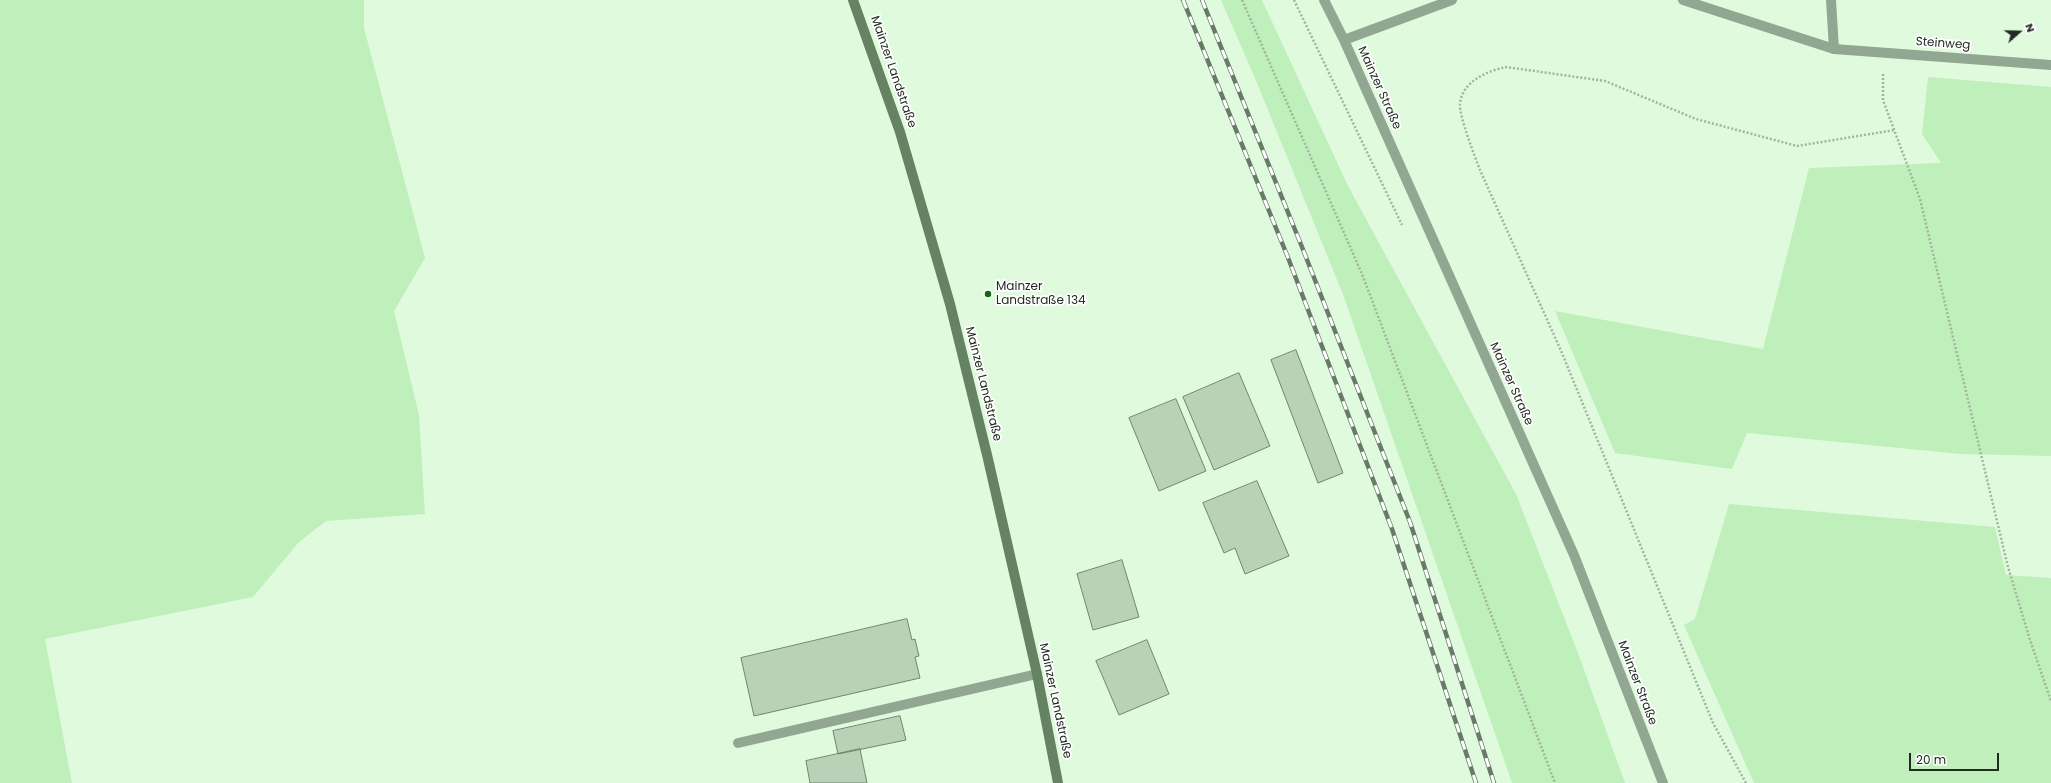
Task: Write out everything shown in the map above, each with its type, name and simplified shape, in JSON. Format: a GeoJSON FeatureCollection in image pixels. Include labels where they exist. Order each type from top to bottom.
{"type":"FeatureCollection","features":[{"type":"Feature","properties":{"kind":"main road","name":"Mainzer Landstraße"},"geometry":{"type":"LineString","coordinates":[[853,0],[900,132],[950,304],[988,459],[1037,674],[1058,783]]}},
{"type":"Feature","properties":{"kind":"street","name":"Mainzer Straße"},"geometry":{"type":"LineString","coordinates":[[1324,0],[1344,40],[1574,556],[1663,783]]}},
{"type":"Feature","properties":{"kind":"street"},"geometry":{"type":"LineString","coordinates":[[1344,40],[1452,0]]}},
{"type":"Feature","properties":{"kind":"street","name":"Steinweg"},"geometry":{"type":"LineString","coordinates":[[1683,0],[1834,49],[2051,65]]}},
{"type":"Feature","properties":{"kind":"street"},"geometry":{"type":"LineString","coordinates":[[1831,0],[1834,49]]}},
{"type":"Feature","properties":{"kind":"street"},"geometry":{"type":"LineString","coordinates":[[738,743],[1037,674]]}},
{"type":"Feature","properties":{"kind":"path"},"geometry":{"type":"LineString","coordinates":[[1242,0],[1362,274],[1555,783]]}},
{"type":"Feature","properties":{"kind":"path"},"geometry":{"type":"LineString","coordinates":[[1884,53],[1883,100],[1920,199],[2008,567],[2051,702]]}},
{"type":"Feature","properties":{"kind":"path"},"geometry":{"type":"LineString","coordinates":[[1746,783],[1714,723],[1562,353],[1480,170],[1471,146],[1460,104],[1465,91],[1474,81],[1490,70],[1506,67],[1605,81],[1696,119],[1797,146],[1895,130]]}},
{"type":"Feature","properties":{"kind":"green space"},"geometry":{"type":"Polygon","coordinates":[[[0,0],[364,0],[364,28],[425,258],[394,311],[419,415],[425,514],[326,521],[299,542],[253,597],[45,639],[72,783],[0,783],[0,0]]]}},
{"type":"Feature","properties":{"kind":"green space"},"geometry":{"type":"Polygon","coordinates":[[[1221,0],[1262,0],[1348,186],[1516,494],[1578,653],[1625,783],[1512,783],[1344,297],[1257,83],[1221,0]]]}},
{"type":"Feature","properties":{"kind":"green space"},"geometry":{"type":"Polygon","coordinates":[[[1928,77],[2051,87],[2051,456],[1960,454],[1747,433],[1732,469],[1615,453],[1555,311],[1763,349],[1809,168],[1941,163],[1922,134],[1928,77]]]}},
{"type":"Feature","properties":{"kind":"green space"},"geometry":{"type":"Polygon","coordinates":[[[1729,504],[1995,527],[2006,575],[2051,578],[2051,783],[1754,783],[1684,625],[1695,619],[1729,504]]]}},
{"type":"Feature","properties":{"kind":"building"},"geometry":{"type":"Polygon","coordinates":[[[1296,350],[1343,473],[1318,483],[1271,360],[1296,350]]]}},
{"type":"Feature","properties":{"kind":"building"},"geometry":{"type":"Polygon","coordinates":[[[1239,373],[1270,446],[1214,470],[1183,397],[1239,373]]]}},
{"type":"Feature","properties":{"kind":"building"},"geometry":{"type":"Polygon","coordinates":[[[1176,399],[1206,471],[1159,491],[1129,418],[1176,399]]]}},
{"type":"Feature","properties":{"kind":"building"},"geometry":{"type":"Polygon","coordinates":[[[1257,481],[1289,556],[1245,574],[1235,548],[1224,553],[1203,503],[1257,481]]]}},
{"type":"Feature","properties":{"kind":"building"},"geometry":{"type":"Polygon","coordinates":[[[1122,560],[1139,617],[1093,630],[1077,574],[1122,560]]]}},
{"type":"Feature","properties":{"kind":"building"},"geometry":{"type":"Polygon","coordinates":[[[907,619],[912,640],[915,639],[919,656],[915,657],[920,678],[754,716],[741,658],[907,619]]]}},
{"type":"Feature","properties":{"kind":"building"},"geometry":{"type":"Polygon","coordinates":[[[1147,640],[1169,694],[1119,715],[1096,661],[1147,640]]]}},
{"type":"Feature","properties":{"kind":"building"},"geometry":{"type":"Polygon","coordinates":[[[900,716],[906,740],[838,754],[833,731],[900,716]]]}},
{"type":"Feature","properties":{"kind":"building"},"geometry":{"type":"Polygon","coordinates":[[[860,749],[867,783],[810,783],[806,761],[860,749]]]}},
{"type":"Feature","properties":{"kind":"railway"},"geometry":{"type":"LineString","coordinates":[[1183,0],[1287,255],[1392,529],[1476,783]]}},
{"type":"Feature","properties":{"kind":"railway"},"geometry":{"type":"LineString","coordinates":[[1202,0],[1302,247],[1410,522],[1494,783]]}},
{"type":"Feature","properties":{"kind":"place","name":"Mainzer Landstraße 134"},"geometry":{"type":"Point","coordinates":[988,294]}}]}
